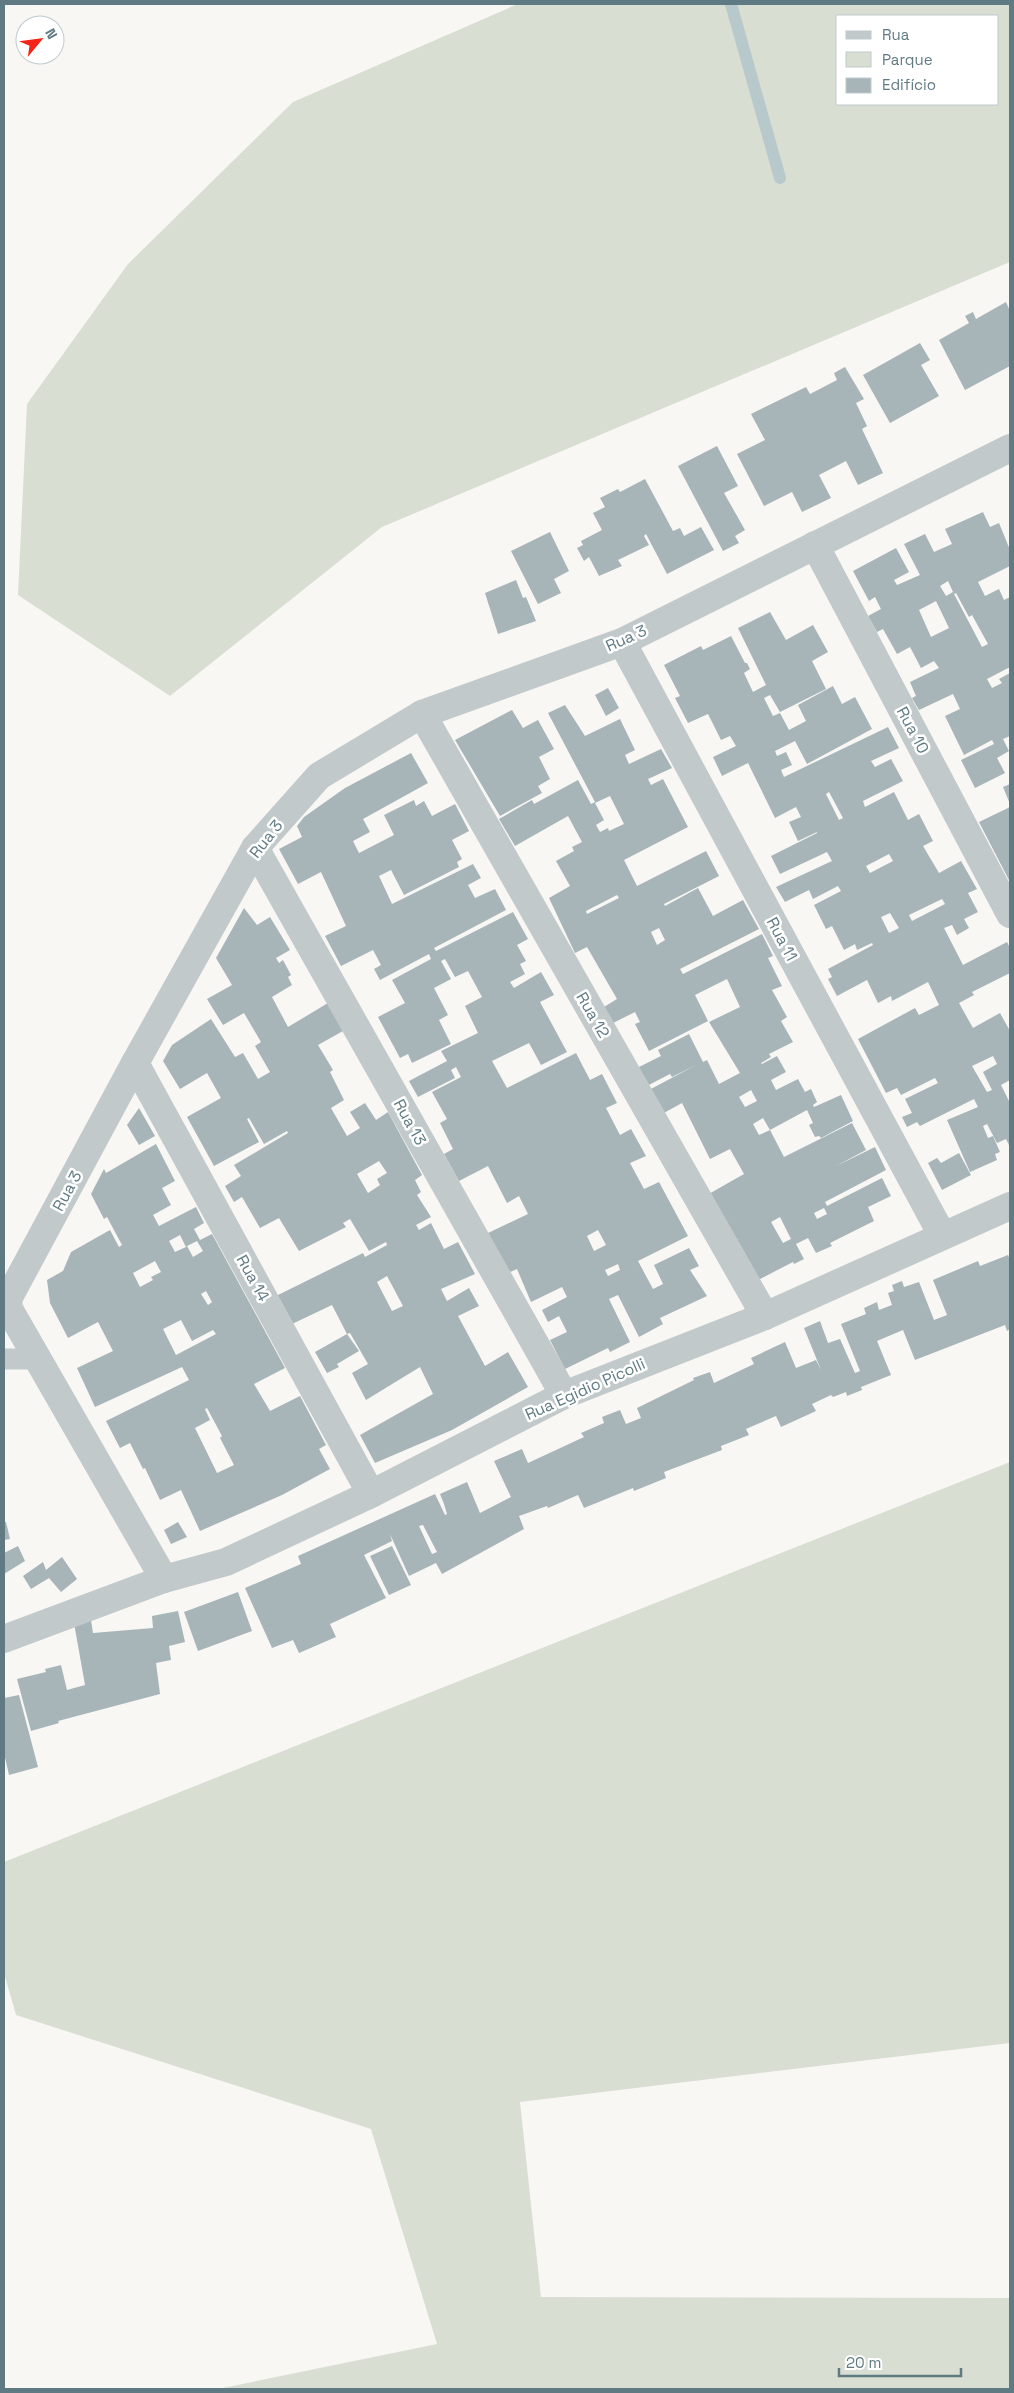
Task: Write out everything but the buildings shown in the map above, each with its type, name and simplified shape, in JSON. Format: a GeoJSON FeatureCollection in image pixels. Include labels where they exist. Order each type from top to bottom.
{"type":"FeatureCollection","features":[{"type":"Feature","properties":{"kind":"street","name":"Rua 3"},"geometry":{"type":"LineString","coordinates":[[164,1579],[10,1309],[8,1299],[135,1062],[255,848],[319,776],[422,714],[622,642],[815,545],[1006,458]]}},
{"type":"Feature","properties":{"kind":"street","name":"Rua 10"},"geometry":{"type":"LineString","coordinates":[[815,545],[1010,914]]}},
{"type":"Feature","properties":{"kind":"street","name":"Rua 11"},"geometry":{"type":"LineString","coordinates":[[622,642],[942,1235]]}},
{"type":"Feature","properties":{"kind":"street","name":"Rua 12"},"geometry":{"type":"LineString","coordinates":[[422,714],[765,1316]]}},
{"type":"Feature","properties":{"kind":"street","name":"Rua 13"},"geometry":{"type":"LineString","coordinates":[[255,848],[564,1395]]}},
{"type":"Feature","properties":{"kind":"street","name":"Rua 14"},"geometry":{"type":"LineString","coordinates":[[135,1062],[371,1494]]}},
{"type":"Feature","properties":{"kind":"street","name":"Rua Egidio Picolli"},"geometry":{"type":"LineString","coordinates":[[4,1639],[164,1579],[226,1562],[371,1494],[564,1395],[765,1316],[1010,1206]]}},
{"type":"Feature","properties":{"kind":"lane"},"geometry":{"type":"LineString","coordinates":[[4,1359],[40,1359]]}},
{"type":"Feature","properties":{"kind":"green space"},"geometry":{"type":"Polygon","coordinates":[[[518,4],[1010,4],[1010,262],[382,527],[170,696],[18,595],[27,404],[128,264],[293,102],[518,4]]]}},
{"type":"Feature","properties":{"kind":"green space"},"geometry":{"type":"Polygon","coordinates":[[[1010,1462],[1010,2043],[520,2102],[541,2297],[1010,2298],[1010,2389],[218,2389],[437,2344],[371,2129],[16,2015],[4,1973],[4,1862],[1010,1462]]]}},
{"type":"Feature","properties":{"kind":"waterway"},"geometry":{"type":"LineString","coordinates":[[731,4],[780,178]]}}]}
